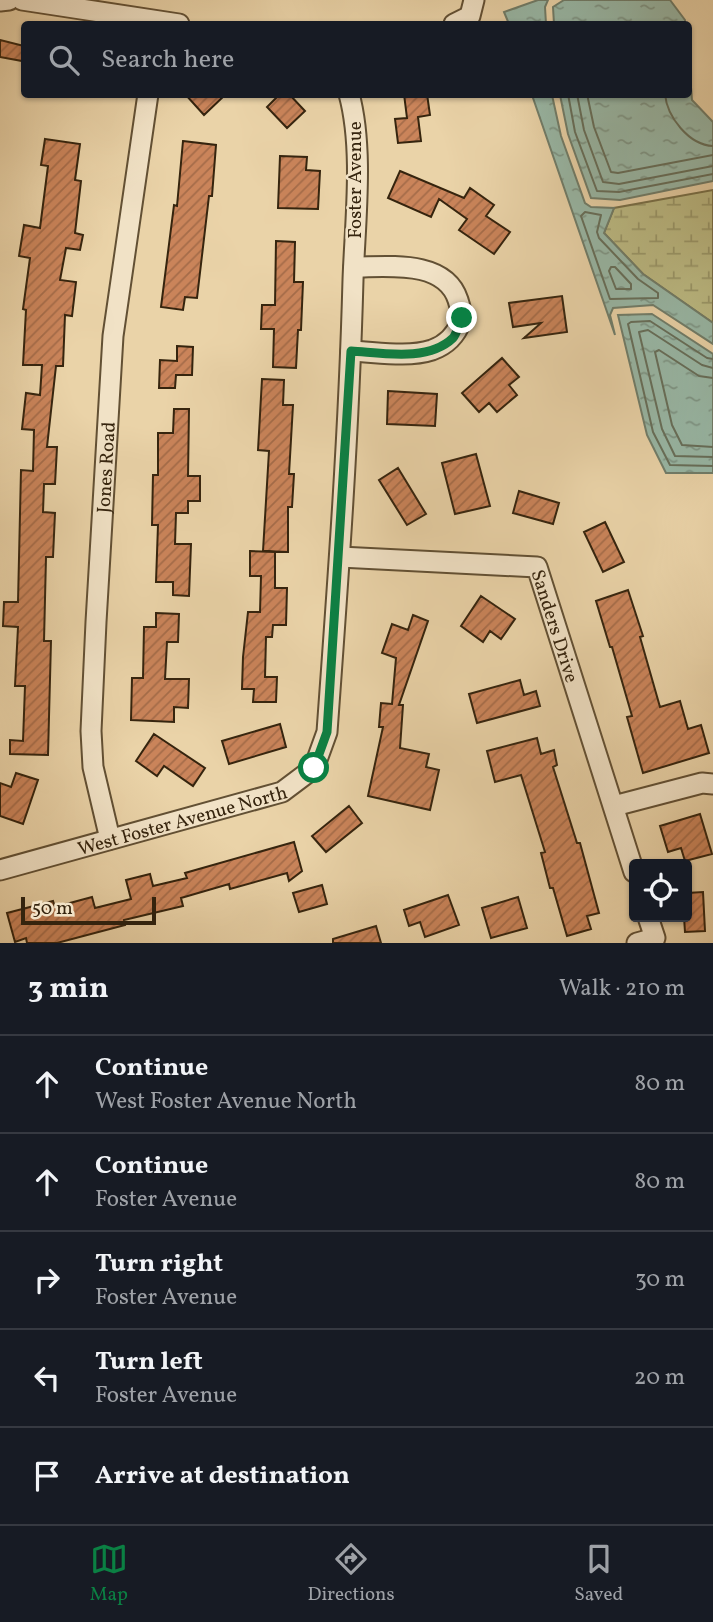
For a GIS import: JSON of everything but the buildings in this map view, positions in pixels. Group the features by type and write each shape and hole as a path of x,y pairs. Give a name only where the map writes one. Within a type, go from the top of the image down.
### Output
{"street":[{"path":"0,1 9,0"},
{"path":"22,0 147,21"},
{"path":"460,21 470,16 474,0"},
{"name":"Jones Road","path":"110,838 93,767 91,731 96,622 113,336 147,98"},
{"name":"Foster Avenue","path":"340,557 351,351 357,153 355,118 350,98"},
{"name":"Foster Avenue","path":"351,351 413,354 433,350 454,337 462,318 458,298 450,283 430,273 415,268 354,267"},
{"name":"West Foster Avenue North","path":"0,870 282,792 314,768 327,732 340,557"},
{"name":"Sanders Drive","path":"340,557 537,567 630,859"},
{"path":"614,806 702,783 713,784"},
{"path":"637,943 655,938 650,922"}],"green space":[{"path":"713,190 713,323 643,274 604,233 614,208"}],"water":[{"path":"538,0 548,0 545,7 546,21 508,21 504,12"},
{"path":"564,0 670,0 685,21 554,21 553,7"},
{"path":"533,98 553,98 561,136 585,203 591,207 614,208 604,233 643,274 713,323 713,344 653,305 613,308 610,315 615,335"},
{"path":"561,98 692,98 713,122 713,181 620,200 591,198 568,134"},
{"path":"652,314 713,354 713,473 666,473 647,435 618,315"}],"route":[{"path":"314,768 327,732 351,351 413,354 433,350 454,337 462,318"}]}
